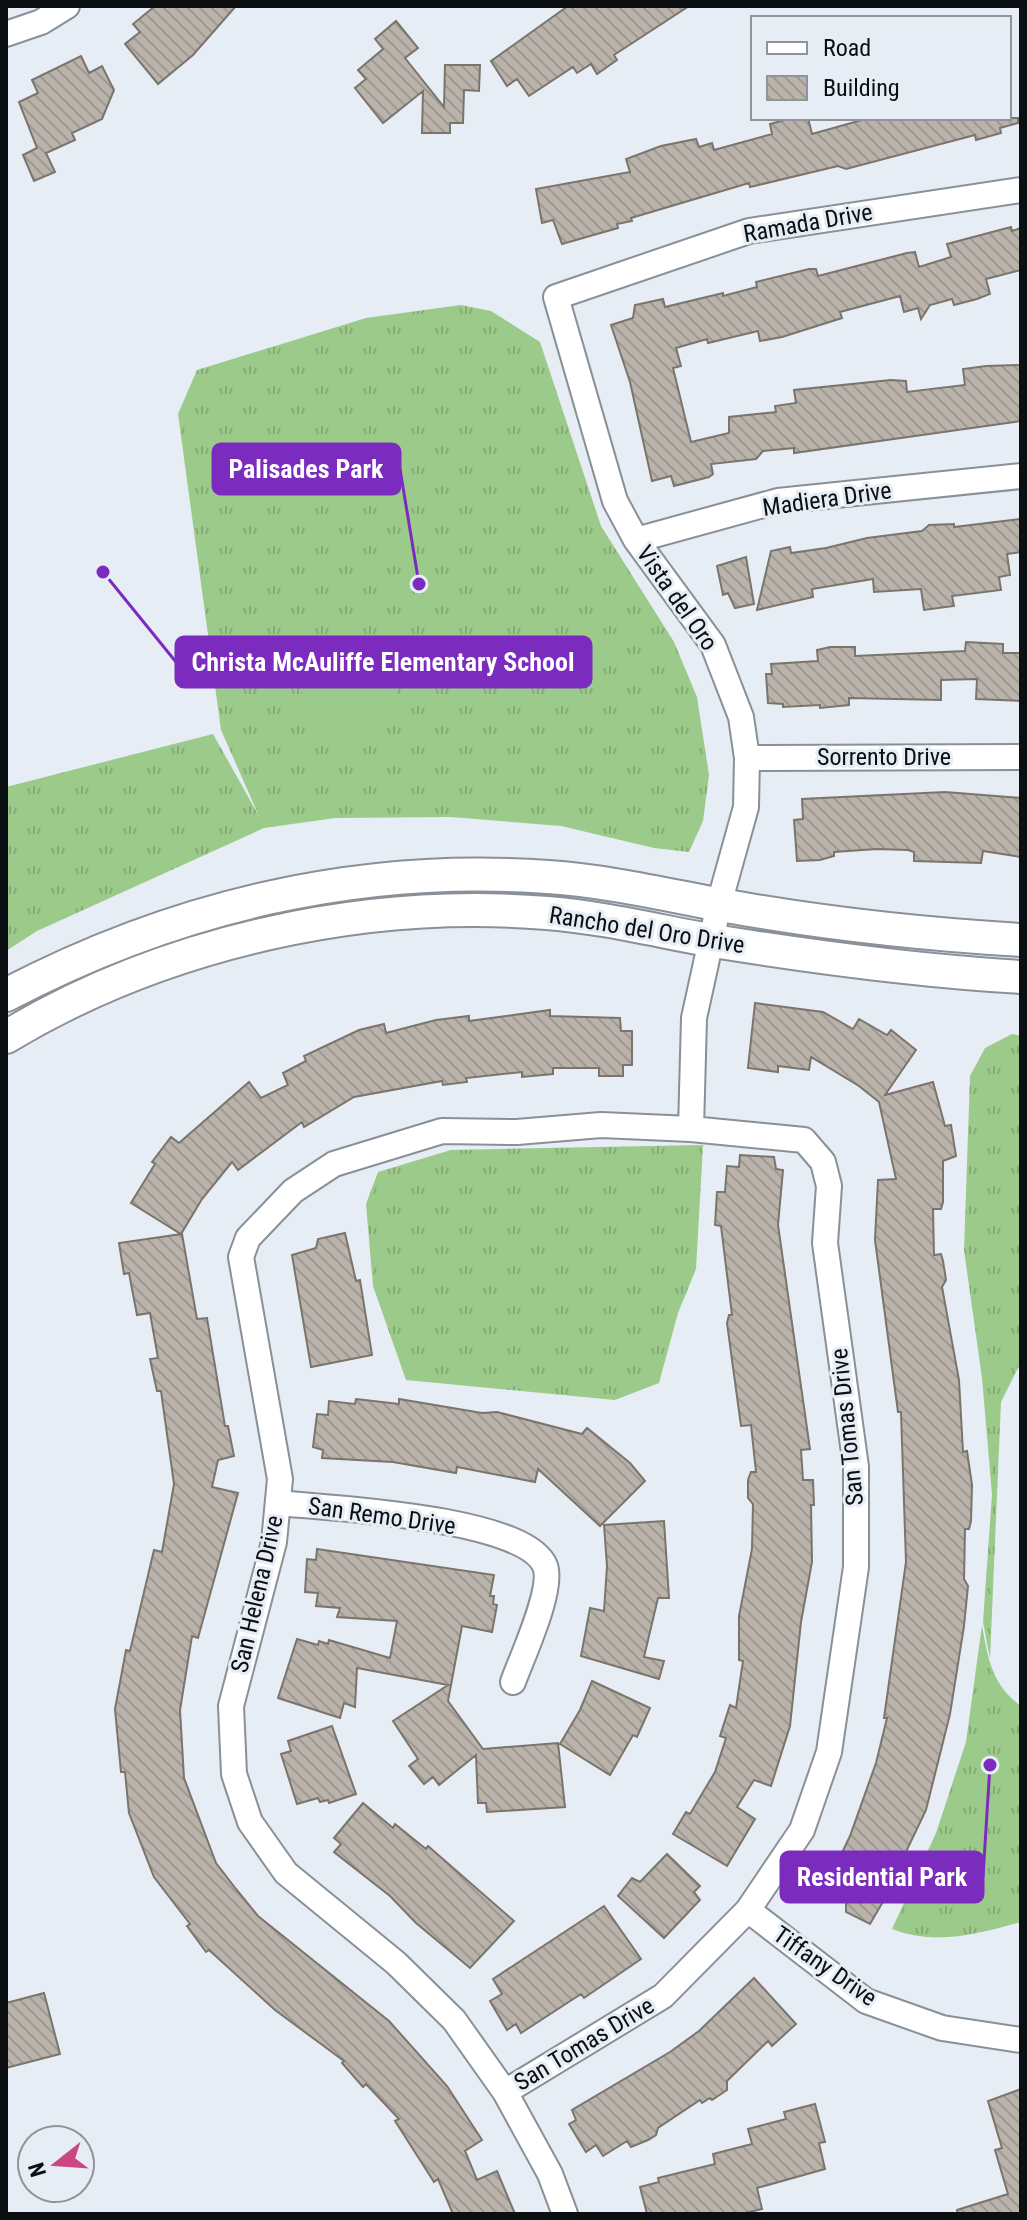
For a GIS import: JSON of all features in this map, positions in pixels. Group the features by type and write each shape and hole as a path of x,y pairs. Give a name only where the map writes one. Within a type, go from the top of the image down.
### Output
{"main road":[{"name":"Rancho del Oro Drive","path":"6,995 73,962 190,917 274,894 354,880 483,873 649,888 719,904 902,931 1021,940"},
{"name":"Rancho del Oro Drive","path":"6,1037 75,1000 138,974 283,930 359,917 483,910 547,913 643,925 712,941 899,968 1021,977"}],"street":[{"path":"6,34 41,22 67,6"},
{"name":"Ramada Drive","path":"556,297 749,231 1021,190"},
{"name":"Vista del Oro","path":"556,297 615,501 636,540 713,645 741,717 747,758 746,807 719,904 694,1018 691,1129"},
{"name":"Madiera Drive","path":"636,540 778,501 1021,476"},
{"name":"Sorrento Drive","path":"747,758 1021,757"},
{"name":"San Helena Drive","path":"565,2214 550,2174 505,2092 454,2020 396,1963 286,1873 250,1822 234,1774 231,1706 274,1542 280,1479 241,1257 248,1238 293,1191 334,1164 442,1131 517,1132 601,1125 691,1129"},
{"name":"San Tomas Drive","path":"691,1129 804,1140 823,1162 829,1186 825,1243 856,1467 856,1567 829,1752 802,1830 748,1910"},
{"name":"San Remo Drive","path":"278,1503 426,1518 516,1540 535,1551 546,1567 547,1585 513,1682"},
{"name":"Tiffany Drive","path":"663,1995 748,1910 866,2001 942,2028 1021,2040"},
{"name":"San Tomas Drive","path":"505,2092 663,1995"}],"green space":[{"path":"461,305 491,311 540,342 601,526 674,642 697,697 709,775 703,821 689,852 654,848 561,826 451,817 335,818 264,828 37,931 6,951 6,787 213,734 259,816 221,730 178,414 197,370 366,318"},
{"path":"346,635 388,658 401,719 338,738 318,736 309,726 292,648"},
{"path":"1012,1034 1021,1036 1021,1362 1001,1402 990,1659 983,1622 992,1494 982,1378 964,1250 970,1076 985,1048"},
{"path":"703,1145 696,1269 678,1313 659,1383 615,1400 406,1380 373,1286 366,1204 378,1172 451,1150"},
{"path":"982,1625 989,1660 997,1680 1021,1706 1021,1922 956,1936 908,1934 892,1929 936,1833 966,1742"}],"building":[{"path":"155,6 236,6 193,55 158,84 125,44 140,32 133,24"},
{"path":"568,6 689,6 614,55 617,60 597,74 591,64 577,73 573,67 529,96 517,79 507,86 491,61"},
{"path":"396,21 418,48 405,58 444,107 445,65 480,65 479,91 464,90 463,123 450,123 450,133 422,133 423,91 383,123 355,88 366,79 358,70 383,49 375,39"},
{"path":"81,56 89,73 102,66 114,90 102,119 72,133 75,140 46,153 55,172 34,181 23,155 37,148 19,102 38,93 32,80"},
{"path":"1018,118 1018,123 1000,128 1001,133 976,140 975,135 846,169 838,166 750,187 749,183 631,218 632,221 617,224 618,228 562,244 553,220 542,223 536,189 630,172 626,159 661,146 696,139 699,147 712,143 714,150 772,134 770,124 785,120 808,120 812,134 862,120"},
{"path":"1011,227 1012,231 1021,228 1021,270 986,279 990,294 954,305 952,299 930,305 921,319 918,308 904,312 900,296 840,312 842,318 782,337 760,341 758,331 708,343 707,339 676,348 681,366 673,368 691,442 729,433 729,417 776,412 775,406 796,403 794,390 891,380 906,381 907,392 965,385 963,369 986,366 1021,365 1021,421 794,453 794,448 763,451 756,459 711,464 713,474 709,477 674,486 671,476 652,481 630,382 611,325 633,318 635,305 663,299 665,307 723,293 723,296 757,287 756,282 809,269 816,269 818,276 907,253 915,252 919,267 951,257 947,244"},
{"path":"1021,519 1021,552 1007,554 1010,575 999,577 1001,590 952,596 954,606 924,610 921,589 874,592 873,579 812,589 813,597 757,610 771,551 790,547 791,553 826,548 867,538 922,531 929,525 954,524 954,527"},
{"path":"746,557 754,604 735,608 728,593 723,595 717,566"},
{"path":"966,642 1003,644 1003,653 1021,653 1021,701 976,699 977,679 941,680 941,700 849,698 849,705 820,708 820,705 783,707 783,704 768,703 766,674 772,674 771,664 818,661 817,650 830,647 855,647 855,656 965,651"},
{"path":"945,792 1021,798 1021,857 983,851 981,863 914,861 914,852 908,850 877,849 834,852 834,856 820,860 797,861 794,820 803,819 802,799"},
{"path":"755,1003 823,1012 853,1029 859,1019 887,1035 891,1030 916,1050 885,1095 933,1082 945,1126 951,1125 956,1156 943,1161 943,1202 941,1209 933,1209 934,1255 941,1254 943,1261 946,1280 942,1287 959,1380 963,1452 967,1451 972,1485 971,1521 969,1529 965,1529 964,1579 968,1586 964,1626 950,1714 926,1810 903,1858 915,1863 905,1888 896,1884 891,1888 870,1924 846,1912 846,1902 824,1890 850,1836 876,1763 887,1718 884,1718 906,1562 901,1412 898,1412 875,1240 878,1180 896,1179 879,1102 859,1086 811,1057 809,1070 778,1066 778,1072 748,1068"},
{"path":"550,1010 550,1016 620,1018 621,1031 632,1031 632,1065 623,1065 623,1076 599,1076 599,1068 553,1068 553,1074 522,1077 522,1072 466,1078 467,1082 443,1085 442,1081 354,1097 304,1127 302,1122 238,1170 232,1162 202,1199 181,1234 131,1203 155,1164 152,1162 171,1137 179,1143 249,1082 261,1098 288,1085 283,1073 306,1061 304,1056 359,1030 384,1024 386,1033 436,1020 469,1016 469,1021"},
{"path":"740,1155 774,1157 776,1169 783,1170 778,1225 810,1449 801,1450 803,1480 813,1480 814,1505 811,1505 812,1562 801,1622 790,1726 771,1786 754,1780 737,1807 755,1819 727,1866 673,1834 686,1812 690,1814 715,1772 726,1738 720,1736 730,1705 736,1708 743,1661 739,1660 739,1616 752,1549 753,1504 748,1498 748,1480 751,1472 756,1472 751,1425 741,1426 727,1323 729,1315 732,1315 721,1226 715,1225 717,1192 725,1192 727,1166 739,1167"},
{"path":"345,1233 356,1281 360,1280 372,1355 311,1367 292,1255 316,1248 318,1239"},
{"path":"182,1234 197,1319 207,1318 225,1426 228,1426 234,1456 218,1460 212,1487 238,1493 198,1638 192,1636 180,1710 184,1778 216,1863 258,1916 389,2021 447,2086 482,2140 465,2151 477,2180 497,2171 515,2214 453,2214 438,2179 434,2182 395,2121 399,2119 366,2084 363,2087 342,2063 344,2061 275,2010 209,1950 206,1952 187,1926 190,1924 154,1877 129,1813 125,1772 121,1772 115,1709 126,1650 130,1651 154,1550 162,1552 174,1484 161,1391 157,1391 150,1359 158,1358 150,1313 137,1315 129,1273 124,1274 119,1243"},
{"path":"356,1399 399,1404 399,1399 482,1413 497,1412 582,1434 587,1428 630,1463 645,1481 600,1526 538,1469 535,1482 457,1467 456,1473 393,1462 322,1458 323,1450 313,1447 317,1414 328,1415 329,1401 355,1404"},
{"path":"664,1521 669,1598 658,1598 644,1657 664,1661 659,1679 581,1656 590,1608 604,1611 607,1566 604,1525"},
{"path":"317,1549 494,1575 490,1596 494,1596 493,1604 497,1605 492,1632 462,1626 448,1701 483,1749 558,1743 565,1807 487,1812 486,1803 478,1803 476,1755 439,1785 433,1777 424,1784 409,1766 418,1759 393,1721 448,1685 357,1668 355,1707 344,1703 340,1718 278,1698 297,1639 318,1645 319,1641 328,1644 329,1640 390,1658 397,1621 337,1617 340,1608 316,1606 318,1593 305,1592 307,1559 316,1560"},
{"path":"592,1681 650,1708 637,1737 633,1735 610,1775 560,1744 580,1710"},
{"path":"332,1726 356,1794 329,1803 328,1800 320,1802 318,1798 297,1804 281,1754 291,1751 288,1741"},
{"path":"363,1803 393,1828 395,1824 426,1849 428,1846 514,1921 470,1968 416,1923 390,1896 334,1852 341,1844 334,1838"},
{"path":"667,1854 700,1886 694,1892 700,1900 664,1938 618,1896 632,1878 640,1882"},
{"path":"604,1906 641,1959 584,1998 581,1994 521,2033 516,2024 507,2030 490,2001 502,1994 493,1979"},
{"path":"754,1978 796,2024 772,2046 768,2041 727,2081 727,2090 712,2100 710,2098 702,2103 700,2100 658,2128 656,2135 648,2140 631,2147 627,2141 603,2156 596,2145 586,2152 569,2124 576,2120 572,2110 670,2052 699,2031"},
{"path":"44,1993 60,2054 6,2068 6,2003"},
{"path":"1021,2089 1021,2214 958,2214 957,2210 1008,2194 995,2150 1002,2148 988,2101"},
{"path":"815,2104 825,2142 819,2143 825,2169 757,2188 762,2209 741,2214 647,2214 640,2187 659,2182 658,2178 715,2164 713,2154 752,2144 748,2129 786,2119 784,2112"}],"place":[{"name":"Christa McAuliffe Elementary School","path":"103,572"},
{"name":"Palisades Park","path":"419,584"},
{"name":"Residential Park","path":"990,1765"}]}
